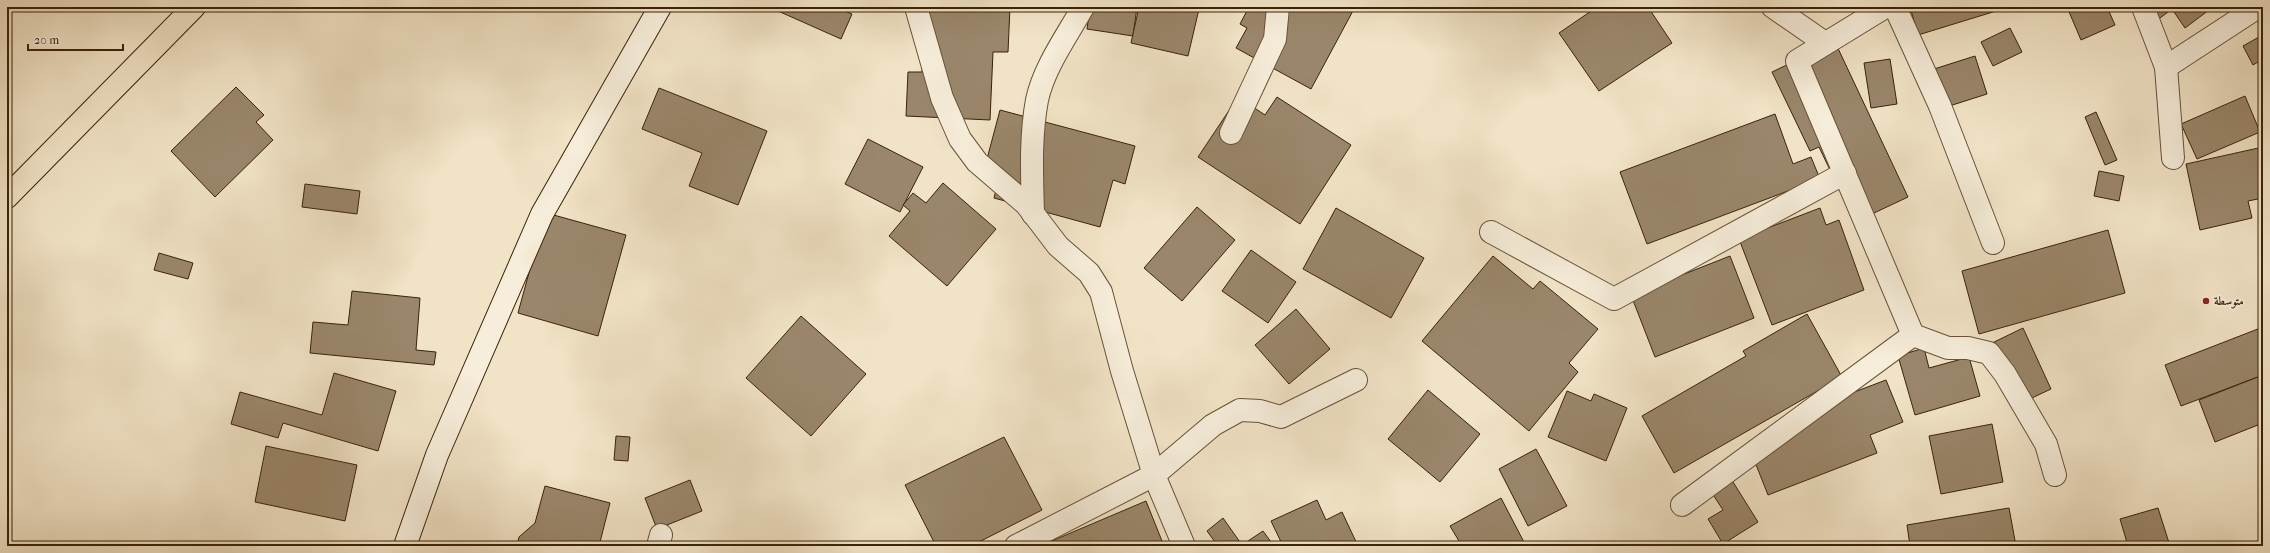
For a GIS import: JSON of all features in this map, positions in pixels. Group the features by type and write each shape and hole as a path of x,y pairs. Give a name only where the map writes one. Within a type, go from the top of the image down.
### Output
{"main road":[{"path":"7,197 194,7"}],"street":[{"path":"405,546 438,455 542,214 660,7"},
{"path":"916,7 942,98 960,139 977,162 1026,204 1058,246 1089,273 1101,292 1122,371 1154,475 1184,546"},
{"path":"1033,214 1031,148 1038,99 1053,59 1083,7"},
{"path":"1231,133 1275,39 1278,7"},
{"path":"1773,7 1825,43"},
{"path":"1885,7 1797,60 1913,335 1948,348 1968,348 1989,353 2005,374 2046,444 2055,475"},
{"path":"1895,7 1940,106 1993,243"},
{"path":"2143,7 2166,67 2173,158"},
{"path":"2166,67 2258,7"},
{"path":"1491,232 1614,299 1845,173"},
{"path":"1682,505 1913,335"},
{"path":"1016,546 1154,475 1213,425 1240,410 1260,411 1281,417 1356,380"}],"building":[{"path":"769,7 835,7 852,14 841,39"},
{"path":"925,7 1010,7 1008,52 993,52 990,120 906,116 908,72 922,72"},
{"path":"1090,7 1137,7 1133,36 1087,29"},
{"path":"1139,7 1188,7 1199,9 1188,56 1131,43"},
{"path":"1249,7 1355,7 1311,89 1236,48 1247,28 1240,24"},
{"path":"1597,7 1648,7 1672,43 1599,91 1559,33"},
{"path":"1910,7 2009,7 1918,35"},
{"path":"2067,7 2107,7 2115,25 2081,40"},
{"path":"2146,7 2213,7 2185,28 2172,9 2156,21"},
{"path":"2010,28 2022,52 1993,66 1981,42"},
{"path":"2259,37 2263,44 2263,59 2253,65 2243,46"},
{"path":"1835,42 1908,197 1855,222 1819,147 1810,151 1772,72"},
{"path":"1975,56 1987,94 1943,108 1931,70"},
{"path":"1890,59 1897,104 1871,108 1864,63"},
{"path":"236,87 264,115 256,122 273,140 215,197 171,151"},
{"path":"659,88 767,131 738,205 689,186 702,153 642,129"},
{"path":"2245,96 2260,132 2197,159 2181,124"},
{"path":"1238,97 1265,115 1277,97 1351,145 1300,224 1198,157"},
{"path":"1000,110 1135,146 1125,184 1113,180 1100,227 994,198 999,178 983,174"},
{"path":"2096,112 2117,160 2105,165 2085,117"},
{"path":"1775,114 1793,164 1811,157 1820,179 1647,244 1620,172"},
{"path":"868,139 923,167 900,212 845,184"},
{"path":"2263,147 2263,198 2248,201 2252,218 2200,230 2186,164"},
{"path":"2099,171 2124,176 2119,201 2094,196"},
{"path":"943,183 996,229 947,286 889,236 910,211 903,205 913,193 926,203"},
{"path":"305,184 360,191 357,214 302,207"},
{"path":"1197,207 1235,240 1182,301 1144,268"},
{"path":"1336,208 1424,258 1391,318 1303,269"},
{"path":"1820,208 1826,225 1839,220 1864,290 1772,325 1739,239"},
{"path":"550,214 626,235 598,336 518,313 539,236"},
{"path":"2108,230 2125,293 1979,334 1962,271"},
{"path":"1251,250 1296,282 1268,323 1222,291"},
{"path":"159,253 193,263 188,279 154,270"},
{"path":"1493,256 1533,289 1540,281 1598,329 1569,363 1578,372 1529,431 1422,341"},
{"path":"1730,256 1754,318 1655,357 1631,295"},
{"path":"352,291 420,298 416,350 436,352 434,365 310,353 313,322 348,325"},
{"path":"1296,309 1330,349 1289,384 1255,345"},
{"path":"1807,314 1842,377 1674,473 1642,416 1746,356 1743,351"},
{"path":"801,316 866,374 811,436 746,378"},
{"path":"2263,327 2263,375 2181,406 2165,365"},
{"path":"2023,328 2051,389 2019,404 1990,344"},
{"path":"1924,348 1929,368 1969,357 1980,396 1915,415 1898,356"},
{"path":"334,373 396,391 378,451 283,423 278,438 231,424 240,392 322,415"},
{"path":"2263,375 2263,423 2215,442 2199,400"},
{"path":"1886,380 1903,422 1870,435 1877,453 1768,495 1749,447 1807,410"},
{"path":"1428,390 1480,434 1440,482 1388,439"},
{"path":"1567,391 1591,401 1594,394 1627,408 1606,461 1548,437"},
{"path":"1992,424 2003,482 1941,494 1929,436"},
{"path":"616,436 630,437 628,461 614,460"},
{"path":"1004,437 1042,510 971,546 936,546 905,485"},
{"path":"266,446 357,465 345,521 255,502"},
{"path":"1536,449 1567,506 1528,526 1499,469"},
{"path":"1728,474 1758,522 1723,544 1708,519 1723,510 1708,487"},
{"path":"690,480 702,511 657,529 645,498"},
{"path":"545,486 610,503 599,546 517,546 519,537 535,523"},
{"path":"1501,498 1526,546 1462,546 1450,526"},
{"path":"1317,500 1326,520 1342,512 1358,546 1283,546 1271,521"},
{"path":"1146,501 1164,546 1040,546"},
{"path":"2009,508 2016,546 1910,546 1907,525"},
{"path":"2158,508 2170,546 2128,546 2120,519"},
{"path":"1223,518 1242,545 1263,531 1274,546 1218,546 1207,531"}],"place":[{"name":"متوسطة","path":"2206,301"}]}
